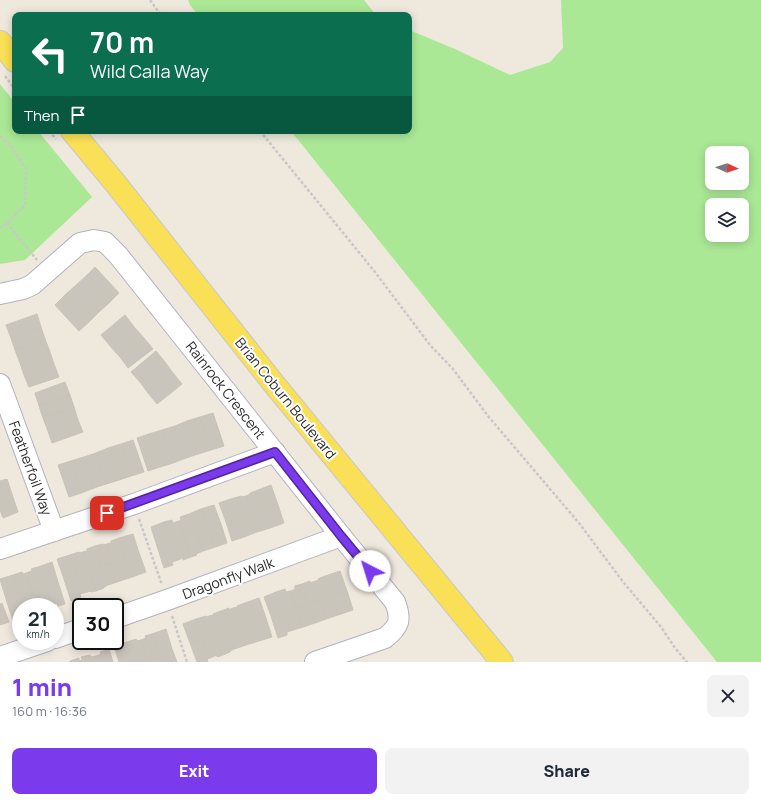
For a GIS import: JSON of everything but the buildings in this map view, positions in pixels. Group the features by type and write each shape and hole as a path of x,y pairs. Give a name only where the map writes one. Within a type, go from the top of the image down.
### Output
{"main road":[{"path":"0,42 9,68"},
{"name":"Brian Coburn Boulevard","path":"74,134 116,184 279,390 502,662"}],"street":[{"name":"Rainrock Crescent","path":"0,294 23,289 32,285 80,243 94,240 105,242 118,255 395,602 399,611 399,620 394,631 384,638 315,662"},
{"name":"Featherfoil Way","path":"0,384 54,531"},
{"path":"0,549 134,504 275,452"},
{"name":"Dragonfly Walk","path":"124,615 341,536"},
{"path":"0,657 21,650"}],"path":[{"path":"150,0 159,12"},
{"path":"9,68 12,78"},
{"path":"262,134 375,272 430,345 453,369 488,416 579,523 624,583 661,627 675,648 687,662"},
{"path":"0,136 11,146 26,169 25,205 0,228"},
{"path":"7,223 39,263"},
{"path":"134,504 187,662"}],"green space":[{"path":"188,0 364,0 374,12 196,12"},
{"path":"561,0 761,0 761,662 717,662 293,134 412,134 412,31 455,49 510,75 550,62 563,48"},
{"path":"0,84 12,99 12,134 40,134 92,197 25,260 0,264"}],"route":[{"path":"107,513 275,452 370,571"}]}
